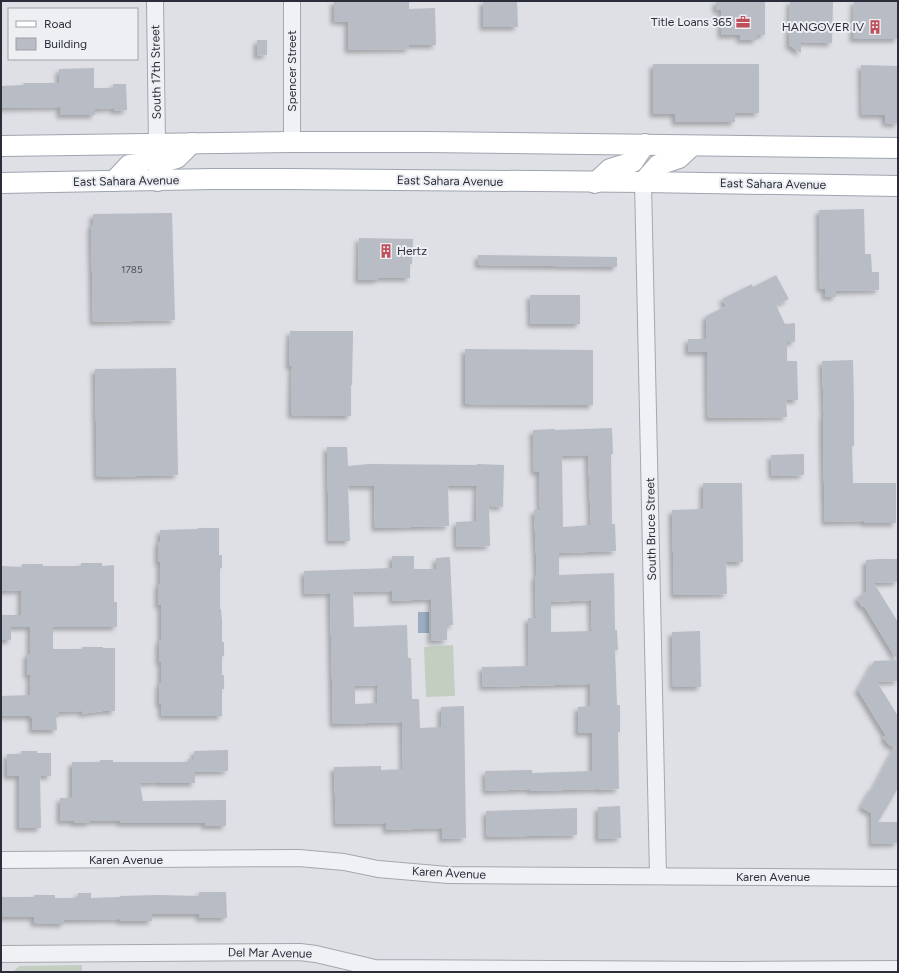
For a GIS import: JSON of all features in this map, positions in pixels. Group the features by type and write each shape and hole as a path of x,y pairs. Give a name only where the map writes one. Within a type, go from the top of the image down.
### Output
{"main road":[{"path":"1,146 292,142 427,142 898,148"},
{"path":"158,181 159,168 162,164 177,158 192,143"},
{"path":"114,181 129,165 138,164 145,160 157,144"},
{"path":"594,182 610,169 633,162 645,144"},
{"path":"643,182 658,165 679,158 692,146"},
{"name":"East Sahara Avenue","path":"1,183 294,179 898,186"}],"street":[{"name":"South 17th Street","path":"155,1 157,144"},
{"name":"Spencer Street","path":"292,1 292,142"},
{"name":"South Bruce Street","path":"643,182 658,876"},
{"name":"Karen Avenue","path":"1,860 299,858 344,862 378,869 448,875 898,878"},
{"name":"Del Mar Avenue","path":"1,954 300,952 316,954 375,970 874,971 898,969"}],"green space":[{"path":"453,645 455,696 426,697 424,647"},
{"path":"82,965 82,972 13,972 19,966"}],"water":[{"path":"418,612 429,612 429,633 418,633"}],"building":[{"path":"334,1 409,1 409,9 435,8 436,45 409,45 409,49 348,50 348,22 334,21"},
{"path":"483,1 517,1 518,27 483,27"},
{"name":"Title Loans 365","path":"716,1 765,1 765,35 757,35 757,40 740,40 740,35 721,35 721,10 716,10"},
{"path":"790,1 833,1 832,43 801,42 801,53 789,45"},
{"name":"HANGOVER IV","path":"854,1 898,1 898,39 853,39"},
{"path":"257,40 267,40 267,55 257,56"},
{"path":"653,64 759,64 759,113 735,113 735,122 675,122 675,114 653,114"},
{"path":"861,65 898,66 898,124 885,123 885,115 862,115"},
{"path":"94,68 94,88 113,88 113,84 126,84 127,110 114,111 114,108 95,109 95,115 60,115 60,107 1,108 1,86 24,85 23,83 59,83 59,69"},
{"path":"864,209 865,254 871,254 872,272 879,272 879,290 836,291 836,297 825,297 825,289 820,289 819,210"},
{"path":"172,213 175,320 93,322 91,225 93,225 93,214"},
{"name":"Hertz","path":"359,238 413,239 410,278 378,278 378,280 358,280"},
{"path":"478,255 617,257 617,267 478,265"},
{"path":"776,275 789,299 776,305 785,324 795,323 795,342 787,342 787,361 797,361 798,400 786,400 787,417 708,418 707,352 688,352 688,339 706,339 706,316 726,306 722,299 752,284 753,287"},
{"path":"530,295 580,295 580,324 531,324"},
{"path":"290,331 353,331 351,416 291,415 292,366 289,366"},
{"path":"465,349 593,350 593,405 465,404"},
{"path":"853,360 853,483 896,483 896,523 864,523 864,521 825,522 822,361"},
{"path":"176,368 178,475 97,477 95,369"},
{"path":"612,428 612,524 615,524 616,551 559,553 559,575 614,573 615,630 617,630 618,650 615,650 617,705 620,705 620,732 618,732 619,789 530,791 530,789 486,791 485,771 532,770 532,773 592,771 592,733 578,733 578,707 590,706 590,684 483,687 482,667 529,666 528,618 536,618 535,576 537,576 534,510 540,510 539,472 534,472 533,430","holes":["588,455 591,525 563,527 562,456","591,600 592,631 551,632 551,602"]},
{"path":"327,447 347,447 348,466 369,464 504,465 503,507 489,506 490,546 457,547 456,522 476,521 477,486 448,486 449,526 375,528 374,486 348,486 350,541 329,541"},
{"path":"804,454 804,475 772,476 771,455"},
{"path":"703,483 742,483 743,562 726,562 727,594 674,595 672,510 702,509"},
{"path":"219,528 219,555 222,555 222,568 220,568 220,609 222,621 222,642 224,642 224,656 222,656 224,689 222,689 222,716 162,716 161,704 159,704 159,683 161,683 159,640 161,640 161,605 158,605 160,562 158,562 158,542 160,542 160,530"},
{"path":"392,556 414,556 414,569 436,569 436,558 450,557 453,625 447,625 447,640 431,641 431,599 392,601 392,591 353,592 354,627 407,625 408,658 411,658 412,699 419,699 420,728 441,727 441,707 464,706 466,838 442,839 442,828 386,830 386,823 336,824 334,767 381,766 381,770 403,769 402,722 333,724 330,593 305,594 304,571 392,568","holes":["378,685 377,703 355,704 355,686"]},
{"path":"898,559 898,582 874,583 898,622 898,681 877,682 898,716 898,788 878,822 898,822 898,843 872,844 871,813 861,807 871,789 874,787 895,747 889,745 883,737 886,736 858,690 874,661 897,660 864,606 862,607 857,598 866,592 866,560"},
{"path":"81,563 102,563 102,566 114,565 114,602 117,602 117,627 53,627 53,649 82,649 82,647 115,648 115,711 82,714 82,711 59,712 59,717 56,717 57,730 32,730 32,718 30,718 30,716 1,716 1,696 30,695 30,675 27,675 27,654 30,654 30,627 11,627 11,640 1,640 1,615 21,615 21,590 1,591 1,566 22,567 22,564 43,564 43,566 81,566"},
{"path":"700,631 701,687 673,687 672,632"},
{"path":"228,750 228,771 195,772 195,783 140,783 143,801 226,800 226,826 205,826 205,823 120,823 120,821 90,821 90,823 74,823 74,821 60,821 60,798 72,797 72,762 100,762 100,760 113,760 113,762 188,762 188,759 194,759 194,751"},
{"path":"21,751 51,753 51,776 41,776 40,778 41,828 19,828 19,776 7,776 7,754 21,754"},
{"path":"620,806 621,838 598,839 598,807"},
{"path":"577,808 577,835 487,837 486,811"},
{"path":"199,892 226,892 227,918 199,918 199,914 152,914 152,921 120,921 120,919 64,920 64,924 34,923 34,917 1,917 1,897 34,897 34,895 55,895 55,898 78,898 78,893 91,893 91,898 159,895 199,896"}],"place":[{"name":"Title Loans 365","path":"743,22"},
{"name":"HANGOVER IV","path":"875,27"},
{"name":"Hertz","path":"386,251"}]}
